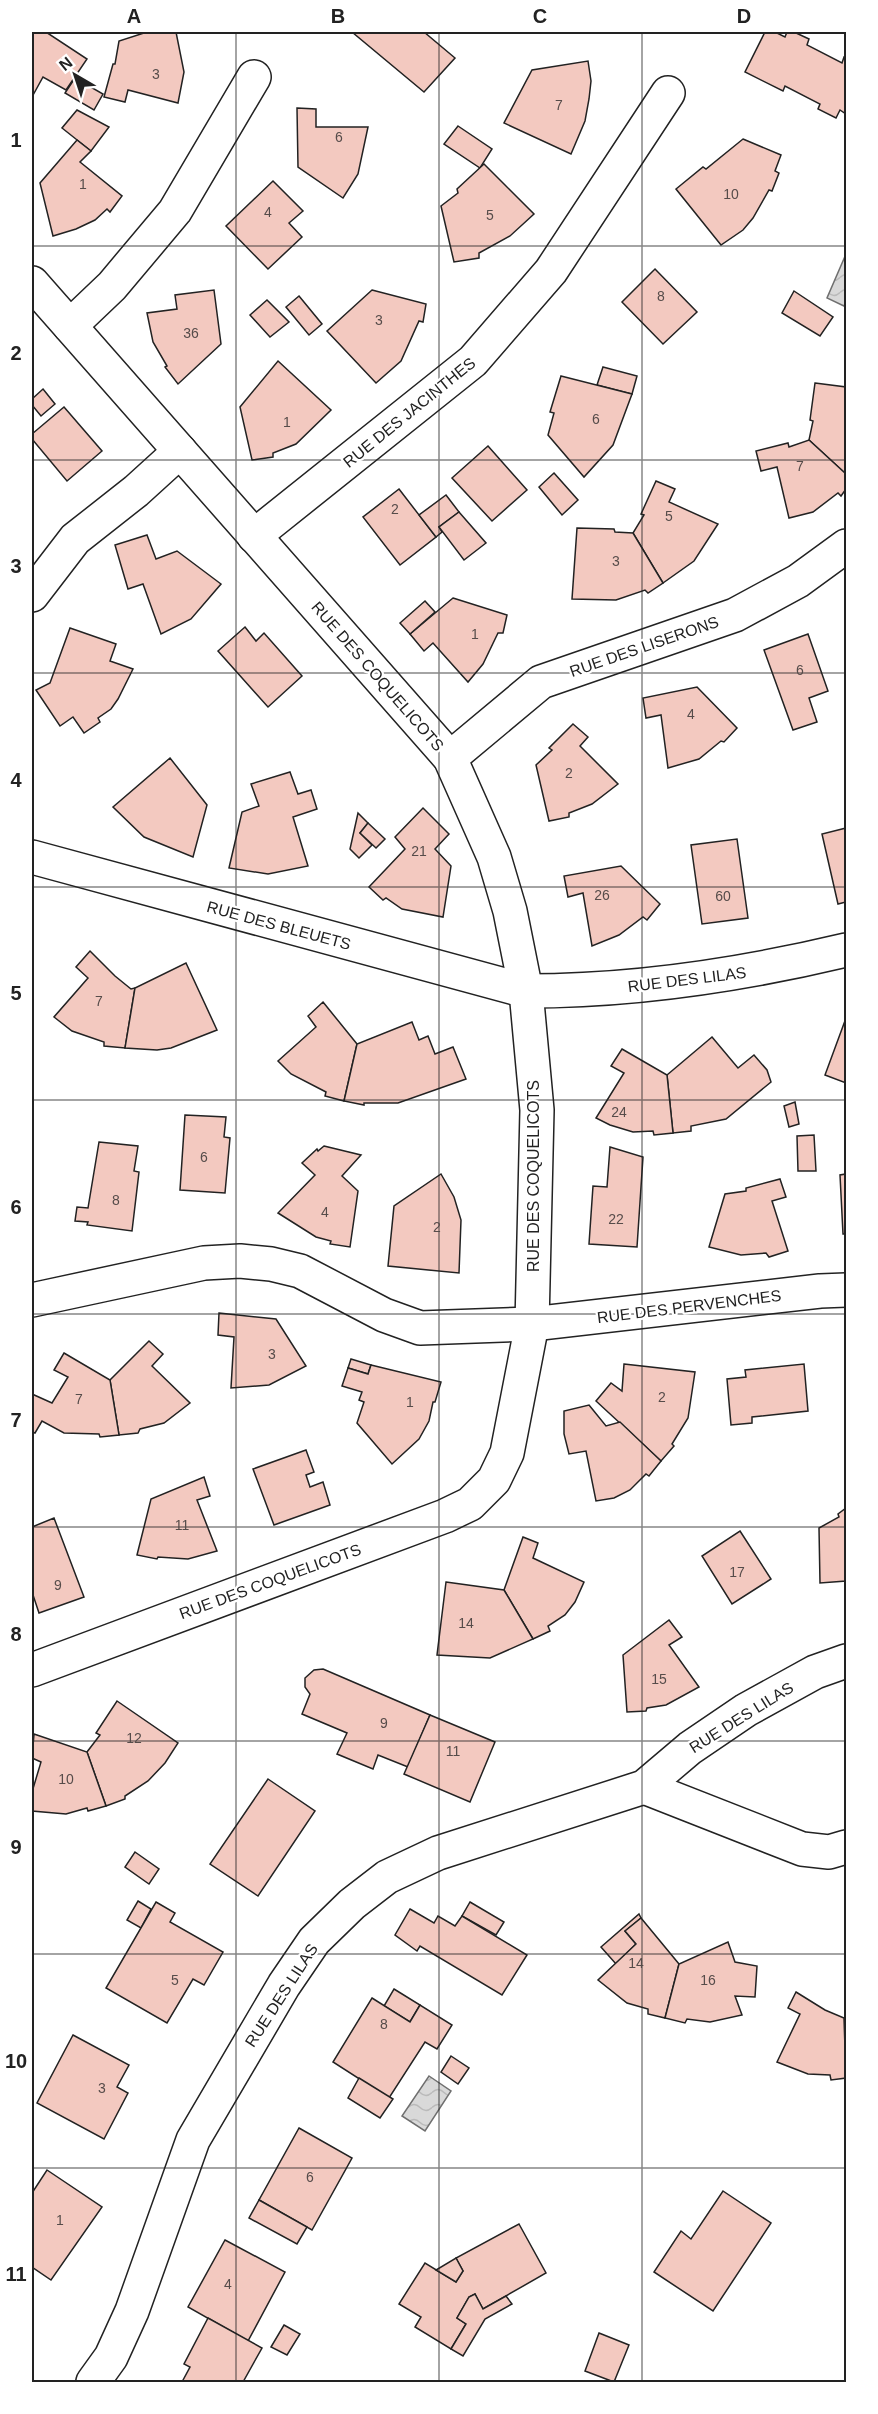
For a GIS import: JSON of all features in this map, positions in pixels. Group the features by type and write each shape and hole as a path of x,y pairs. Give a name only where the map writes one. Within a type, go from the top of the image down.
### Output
{"street":[{"path":"70,326 112,286 175,211 254,77"},
{"name":"RUE DES JACINTHES","path":"254,536 473,361 551,271 668,93"},
{"name":"RUE DES COQUELICOTS","path":"32,283 450,758 494,857 510,911 526,991 537,1110 532,1324 507,1453 494,1480 470,1504 32,1670"},
{"path":"32,595 75,539 136,491 180,452"},
{"name":"RUE DES LISERONS","path":"450,758 541,682 735,615 798,581 846,546"},
{"name":"RUE DES BLEUETS","path":"32,857 526,991"},
{"name":"RUE DES LILAS","path":"526,991 576,992 664,985 776,967 846,950"},
{"name":"RUE DES PERVENCHES","path":"32,1300 204,1263 240,1261 271,1264 300,1271 384,1315 420,1328 532,1324 820,1291 846,1290"},
{"name":"RUE DES LILAS","path":"93,2382 111,2357 132,2311 193,2140 284,1985 314,1941 352,1904 387,1877 438,1853 644,1786 690,1748 746,1710 815,1672 846,1661"},
{"path":"644,1786 802,1849 829,1852 846,1847"}],"water":[{"path":"846,254 846,307 827,298"},
{"path":"429,2076 451,2091 425,2131 402,2116"}],"building":[{"path":"32,32 46,32 87,59 66,90 43,77 32,97"},
{"path":"147,32 176,32 184,72 178,103 128,90 125,102 104,97 113,64 115,64 119,41"},
{"path":"352,32 424,32 455,58 424,92"},
{"path":"765,32 775,32 785,37 787,32 794,32 809,39 807,45 842,63 844,57 846,58 846,114 840,110 836,118 818,109 820,104 785,86 783,91 745,72"},
{"path":"588,61 591,81 585,121 571,154 504,123 532,70"},
{"path":"75,78 103,94 94,110 65,93"},
{"path":"297,108 316,109 316,127 368,127 358,174 343,198 298,167"},
{"path":"77,110 109,127 91,151 62,128"},
{"path":"458,126 492,149 480,168 444,144"},
{"path":"743,139 781,155 775,171 779,173 772,191 769,190 753,218 743,230 721,245 676,189 703,167 706,169"},
{"path":"77,140 91,151 80,162 122,196 110,212 107,209 95,220 53,236 40,183"},
{"path":"484,164 534,214 510,236 479,253 479,258 454,262 441,206 458,193 457,189"},
{"path":"273,181 303,211 289,223 302,237 268,269 226,226"},
{"path":"655,269 697,312 663,344 622,302"},
{"path":"214,290 221,344 178,384 165,367 167,366 153,342 147,313 177,309 175,295"},
{"path":"372,290 426,304 423,322 419,321 401,361 376,383 327,331"},
{"path":"794,291 833,317 820,336 782,313"},
{"path":"299,296 322,324 309,335 286,307"},
{"path":"267,300 289,322 270,337 250,315"},
{"path":"278,361 331,410 296,444 273,453 273,457 252,460 240,407"},
{"path":"603,367 637,376 632,394 597,385"},
{"path":"561,376 632,394 613,445 584,477 548,435 554,413 550,412"},
{"path":"815,383 846,387 846,474 809,440 813,421 810,420"},
{"path":"43,389 55,404 41,416 32,405 32,399"},
{"path":"64,407 102,451 67,481 32,439 32,434"},
{"path":"809,440 846,474 846,489 841,496 838,493 813,512 789,518 777,467 761,471 756,451 788,443 789,447"},
{"path":"488,446 527,490 492,521 452,478"},
{"path":"554,473 578,500 562,515 539,487"},
{"path":"656,481 675,489 669,502 718,524 694,561 663,583 633,533 644,515 641,514"},
{"path":"399,489 436,537 400,565 363,517"},
{"path":"446,495 459,512 439,527 442,532 436,537 419,515"},
{"path":"459,512 486,543 464,560 439,527"},
{"path":"577,528 614,529 615,532 633,533 663,583 648,593 645,590 616,600 572,599"},
{"path":"147,535 156,559 177,551 221,584 191,619 161,634 143,584 128,589 115,545"},
{"path":"453,598 507,615 503,633 498,633 483,664 468,682 433,643 424,651 410,634"},
{"path":"425,601 435,612 410,634 400,623"},
{"path":"245,627 256,641 264,633 302,676 268,707 218,651"},
{"path":"70,628 116,644 110,661 133,669 111,709 98,718 100,722 84,733 73,717 60,726 36,690 50,683"},
{"path":"808,634 828,691 809,698 817,722 793,730 764,650"},
{"path":"697,687 737,728 724,742 721,741 699,759 668,768 661,715 646,718 643,698"},
{"path":"573,724 588,737 580,746 618,784 592,804 569,813 569,817 549,821 536,765 552,750 549,748"},
{"path":"170,758 207,805 193,857 144,837 113,807"},
{"path":"290,772 298,794 311,790 317,809 293,817 308,866 268,874 229,868 242,812 259,806 251,784"},
{"path":"423,808 449,834 435,849 451,866 443,917 402,909 386,898 383,900 369,887 405,849 395,837"},
{"path":"358,813 368,823 360,833 372,845 359,858 350,849"},
{"path":"368,823 385,839 376,848 360,833"},
{"path":"846,828 846,902 838,904 822,834"},
{"path":"737,839 748,918 702,924 691,845"},
{"path":"621,866 660,904 647,920 643,917 619,935 592,946 583,893 568,897 564,876"},
{"path":"90,951 115,976 131,989 135,988 125,1048 104,1046 104,1042 72,1031 54,1017 88,978 76,967"},
{"path":"186,963 217,1030 171,1048 157,1050 125,1048 135,988"},
{"path":"323,1002 357,1044 344,1101 325,1096 326,1092 291,1074 278,1061 316,1027 308,1016"},
{"path":"846,1018 846,1083 825,1075"},
{"path":"412,1022 419,1040 428,1036 435,1054 453,1047 466,1079 398,1103 364,1103 364,1105 344,1101 357,1044"},
{"path":"712,1037 738,1068 754,1055 767,1070 771,1082 726,1119 691,1126 691,1131 673,1133 667,1075"},
{"path":"622,1049 667,1075 673,1133 654,1135 653,1131 633,1132 596,1118 624,1073 611,1066"},
{"path":"795,1102 799,1124 789,1127 784,1106"},
{"path":"185,1115 226,1117 224,1137 230,1138 225,1193 180,1190"},
{"path":"814,1135 816,1171 798,1171 797,1136"},
{"path":"99,1142 138,1146 134,1171 139,1172 132,1231 87,1225 88,1222 75,1221 77,1207 88,1208"},
{"path":"324,1146 361,1155 342,1176 358,1191 350,1247 330,1244 331,1241 316,1237 278,1213 315,1175 302,1163 317,1149 318,1151"},
{"path":"610,1147 643,1157 637,1247 589,1244 593,1186 607,1187"},
{"path":"441,1174 454,1197 461,1220 459,1273 388,1266 394,1206"},
{"path":"846,1174 846,1234 843,1234 840,1175"},
{"path":"780,1179 786,1197 772,1201 788,1251 769,1257 766,1253 741,1255 709,1247 725,1194 746,1191 746,1188"},
{"path":"219,1313 276,1319 306,1366 269,1385 231,1388 234,1337 218,1335"},
{"path":"149,1341 163,1354 152,1366 190,1403 164,1423 140,1429 138,1433 119,1435 110,1380"},
{"path":"64,1353 110,1380 119,1435 100,1437 99,1434 64,1433 42,1421 35,1433 32,1432 32,1394 52,1403 68,1377 54,1370"},
{"path":"351,1359 371,1365 368,1374 348,1368"},
{"path":"624,1364 695,1372 688,1418 672,1444 674,1446 661,1461 596,1401 611,1383 622,1391"},
{"path":"804,1364 808,1411 752,1417 752,1423 731,1425 727,1379 746,1377 745,1370"},
{"path":"371,1365 441,1382 429,1421 419,1439 392,1464 357,1423 364,1402 359,1400 362,1392 342,1386 348,1368 368,1374"},
{"path":"589,1405 606,1426 620,1422 661,1461 649,1476 646,1474 630,1490 614,1498 596,1501 586,1451 569,1454 564,1434 564,1411"},
{"path":"306,1450 314,1472 306,1475 310,1487 323,1482 330,1505 274,1525 253,1469"},
{"path":"204,1477 210,1496 197,1500 217,1551 188,1559 158,1557 157,1559 137,1555 151,1499"},
{"path":"846,1508 846,1581 820,1583 819,1528 839,1517 838,1514"},
{"path":"54,1518 84,1597 39,1613 32,1592 32,1527"},
{"path":"740,1531 771,1579 732,1604 702,1556"},
{"path":"523,1537 538,1543 533,1558 584,1582 575,1602 565,1615 548,1626 550,1631 533,1639 504,1590"},
{"path":"446,1582 504,1590 533,1639 490,1658 437,1655"},
{"path":"669,1620 682,1637 669,1645 699,1687 666,1705 647,1708 646,1711 627,1712 623,1655"},
{"path":"323,1669 430,1715 408,1767 378,1755 373,1769 337,1754 347,1733 302,1714 310,1694 305,1687 305,1678 314,1670"},
{"path":"117,1701 178,1743 165,1763 148,1781 125,1796 125,1799 106,1806 87,1752 100,1735 96,1733"},
{"path":"430,1715 495,1742 470,1802 404,1774"},
{"path":"34,1734 87,1752 106,1806 66,1814 32,1811 32,1792 41,1762 32,1758"},
{"path":"268,1779 315,1811 258,1896 210,1864"},
{"path":"135,1852 159,1869 149,1884 125,1867"},
{"path":"138,1901 151,1909 141,1928 127,1920"},
{"path":"156,1902 175,1913 170,1922 223,1952 204,1985 193,1979 167,2023 106,1988"},
{"path":"470,1902 504,1922 496,1935 462,1916"},
{"path":"410,1909 434,1923 438,1916 455,1926 462,1916 527,1955 502,1995 420,1946 417,1951 395,1935"},
{"path":"639,1914 641,1918 625,1931 636,1944 616,1964 601,1947"},
{"path":"641,1918 679,1964 665,2018 648,2014 648,2009 627,2003 598,1980 636,1944 625,1931"},
{"path":"728,1942 735,1962 757,1966 755,1997 735,1996 742,2015 710,2022 687,2019 685,2023 665,2018 679,1964"},
{"path":"394,1989 420,2005 410,2022 384,2006"},
{"path":"796,1992 825,2010 844,2018 846,2078 831,2080 830,2075 808,2074 777,2062 800,2014 788,2008"},
{"path":"372,1998 410,2022 420,2005 452,2025 437,2049 425,2042 389,2098 333,2062"},
{"path":"73,2035 129,2065 117,2087 128,2093 104,2139 37,2103"},
{"path":"451,2056 469,2068 458,2084 441,2072"},
{"path":"359,2078 393,2099 380,2118 348,2098"},
{"path":"299,2128 352,2158 312,2230 259,2200"},
{"path":"47,2170 102,2207 51,2280 32,2267 32,2193"},
{"path":"723,2191 771,2223 713,2311 654,2272 681,2231 691,2239"},
{"path":"259,2200 307,2227 297,2244 249,2218"},
{"path":"519,2224 546,2273 483,2309 475,2294 469,2297 457,2318 466,2324 451,2349 415,2327 421,2317 399,2304 425,2263 456,2282 463,2271 456,2258"},
{"path":"225,2240 285,2272 248,2341 188,2307"},
{"path":"456,2258 463,2271 456,2282 436,2270"},
{"path":"475,2294 483,2309 506,2296 512,2304 485,2319 463,2356 451,2349 466,2324 457,2318 469,2297"},
{"path":"208,2318 262,2348 243,2382 182,2382 190,2367 184,2364"},
{"path":"284,2325 300,2334 287,2355 271,2347"},
{"path":"599,2333 629,2345 614,2382 585,2371"}]}
